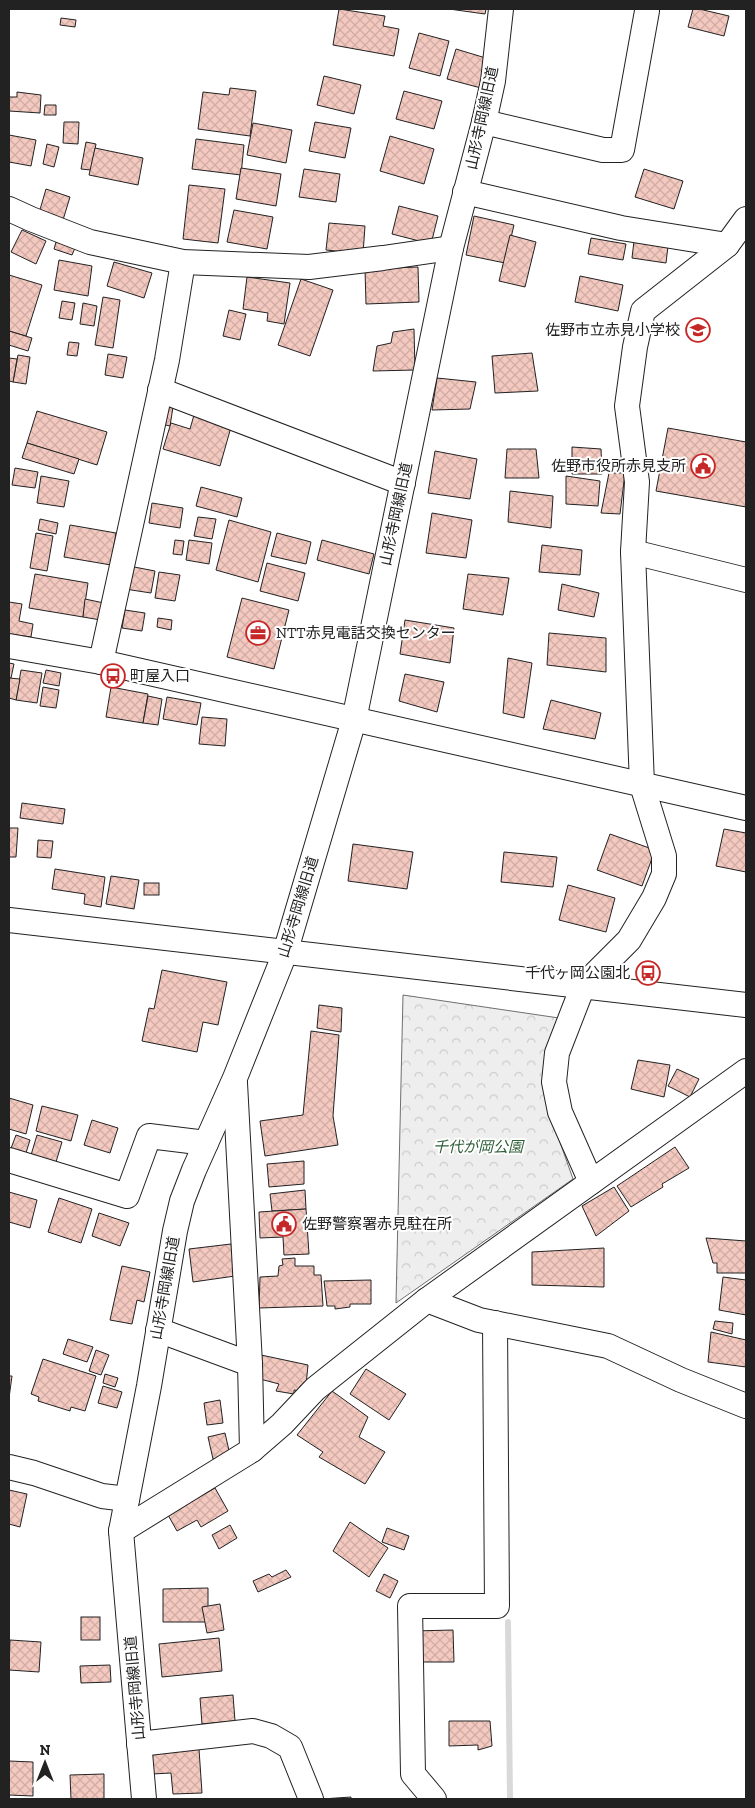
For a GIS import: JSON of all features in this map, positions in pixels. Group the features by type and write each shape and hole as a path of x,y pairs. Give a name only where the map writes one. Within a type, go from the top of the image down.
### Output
{"street":[{"name":"山形寺岡線旧道","path":"144,1799 121,1530 158,1330 174,1231 182,1201 235,1078 285,953 354,720 451,248 484,122 492,81 501,9"},
{"path":"484,122 603,150 622,150 647,12"},
{"path":"466,192 621,228 727,245"},
{"path":"9,209 90,242 183,262 308,267 451,248"},
{"path":"591,1182 560,1112 554,1082 557,1053 583,986 629,940 654,898 664,874 664,856 642,785 633,552 637,482 627,406 635,347 643,311 727,245 746,219"},
{"path":"101,662 160,390 183,262"},
{"path":"160,390 403,484"},
{"path":"633,552 746,580"},
{"path":"9,646 101,662 746,808"},
{"path":"9,920 746,1005"},
{"path":"121,1530 252,1450 282,1424 315,1389 427,1300 746,1071"},
{"path":"235,1078 250,1364 252,1450"},
{"path":"9,1160 127,1196 149,1136 206,1143"},
{"path":"427,1300 479,1320 608,1346 681,1380 746,1406"},
{"path":"434,1799 413,1774 410,1606 497,1606 495,1323"},
{"path":"158,1330 250,1364"},
{"path":"9,1467 34,1473 102,1496 127,1499"},
{"path":"140,1744 253,1731 271,1736 290,1747 310,1799"}],"green space":[{"name":"千代が岡公園","path":"403,995 559,1018 549,1111 573,1179 396,1303"}],"building":[{"path":"339,9 385,16 383,26 399,29 394,56 333,45"},
{"path":"449,9 486,9 485,14"},
{"path":"693,9 729,16 724,36 688,27"},
{"path":"61,18 76,20 75,27 60,25"},
{"path":"419,33 449,41 440,76 409,68"},
{"path":"456,49 489,59 481,88 447,79"},
{"path":"324,76 361,85 354,114 317,105"},
{"path":"230,88 256,91 250,136 198,129 203,92 229,95"},
{"path":"404,91 442,101 434,129 396,119"},
{"path":"17,92 41,95 40,113 9,111 9,97 17,97"},
{"path":"45,105 56,105 56,115 44,115"},
{"path":"64,122 79,122 78,144 63,143"},
{"path":"315,122 351,128 345,158 309,151"},
{"path":"253,123 292,130 286,163 247,155"},
{"path":"9,135 36,140 31,166 9,162"},
{"path":"390,136 434,149 424,184 380,171"},
{"path":"196,139 244,145 241,175 192,169"},
{"path":"86,142 96,144 91,170 81,169"},
{"path":"47,144 59,147 54,167 43,164"},
{"path":"95,148 143,158 138,185 89,175"},
{"path":"241,168 281,174 276,206 236,199"},
{"path":"304,169 340,174 336,202 299,197"},
{"path":"644,169 683,181 674,209 635,197"},
{"path":"189,185 225,189 218,243 183,239"},
{"path":"46,189 70,197 63,220 39,213"},
{"path":"399,206 438,216 431,244 392,234"},
{"path":"234,210 273,217 267,249 227,242"},
{"path":"474,216 514,225 505,263 466,255"},
{"path":"329,223 365,226 363,254 326,250"},
{"path":"22,230 46,241 36,264 11,252"},
{"path":"510,235 536,242 525,287 499,281"},
{"path":"591,238 626,244 623,260 588,254"},
{"path":"634,241 668,246 666,263 632,258"},
{"path":"56,242 75,248 72,255 54,249"},
{"path":"59,260 92,266 88,296 54,290"},
{"path":"114,262 152,273 144,298 107,286"},
{"path":"418,267 419,302 366,304 365,269"},
{"path":"9,275 42,285 26,336 9,331"},
{"path":"580,276 623,285 618,311 575,302"},
{"path":"247,277 290,283 284,324 267,321 268,313 243,309"},
{"path":"301,279 333,290 310,356 278,345"},
{"path":"103,297 120,300 113,348 95,345"},
{"path":"62,301 75,303 72,320 59,318"},
{"path":"83,303 97,306 94,326 80,324"},
{"path":"229,310 246,314 240,340 223,336"},
{"path":"414,329 415,370 373,371 377,346 391,343 393,332"},
{"path":"9,331 32,338 28,351 9,345"},
{"path":"69,342 79,343 77,356 67,355"},
{"path":"532,353 538,391 495,393 492,356"},
{"path":"108,354 127,357 123,378 105,375"},
{"path":"18,355 30,357 26,384 13,382"},
{"path":"9,358 17,359 13,382 9,381"},
{"path":"437,378 476,382 470,409 432,410"},
{"path":"160,405 173,407 170,426 157,423"},
{"path":"196,408 233,420 220,466 163,449 171,423 190,429"},
{"path":"37,411 107,432 97,465 27,443"},
{"name":"佐野市役所赤見支所","path":"668,428 746,442 746,507 656,491"},
{"path":"27,443 79,459 74,474 22,458"},
{"path":"572,447 601,449 602,474 572,474"},
{"path":"507,449 536,449 539,478 505,478"},
{"path":"435,451 477,459 470,499 428,493"},
{"path":"15,468 38,472 35,488 12,485"},
{"path":"609,473 625,473 620,514 601,513"},
{"path":"41,476 69,481 64,507 37,503"},
{"path":"566,476 600,481 598,506 566,504"},
{"path":"201,487 242,498 237,517 196,506"},
{"path":"510,491 553,496 551,528 508,522"},
{"path":"152,503 183,508 180,528 149,523"},
{"path":"432,513 472,520 466,558 426,553"},
{"path":"198,517 216,519 212,539 194,536"},
{"path":"40,519 58,523 56,534 38,530"},
{"path":"229,520 271,532 258,582 216,570"},
{"path":"70,525 116,533 111,565 64,557"},
{"path":"36,533 53,536 47,571 30,568"},
{"path":"277,533 311,542 306,564 271,556"},
{"path":"175,540 184,541 182,555 173,554"},
{"path":"189,540 212,543 209,564 186,560"},
{"path":"322,540 374,554 369,574 317,560"},
{"path":"542,545 582,550 580,575 539,572"},
{"path":"267,563 305,573 298,601 260,591"},
{"path":"129,566 155,571 151,593 125,589"},
{"path":"159,572 180,575 175,601 155,598"},
{"path":"35,574 88,583 83,617 29,608"},
{"path":"468,574 509,578 503,615 463,609"},
{"path":"562,584 599,593 594,617 558,610"},
{"name":"NTT赤見電話交換センター","path":"242,598 289,610 274,669 227,657"},
{"path":"85,599 104,603 101,620 83,617"},
{"path":"9,602 22,604 19,621 33,624 31,637 9,634"},
{"path":"125,610 145,613 142,631 122,628"},
{"path":"158,618 172,620 171,630 157,627"},
{"path":"405,620 454,628 450,663 400,654"},
{"path":"549,633 606,638 606,672 547,665"},
{"path":"508,658 532,663 524,718 503,713"},
{"path":"9,663 14,664 11,678 9,678"},
{"path":"21,670 42,673 37,703 16,700"},
{"path":"46,670 61,673 59,686 43,683"},
{"path":"405,674 444,682 437,712 399,701"},
{"path":"9,678 20,679 16,700 9,698"},
{"path":"43,687 59,690 56,708 40,706"},
{"path":"111,687 148,694 143,723 106,717"},
{"path":"148,696 162,699 158,725 143,723"},
{"path":"167,697 201,703 197,725 163,719"},
{"path":"551,700 601,713 595,739 543,729"},
{"path":"202,717 227,719 225,746 199,744"},
{"path":"22,803 65,809 63,824 20,818"},
{"path":"9,828 18,828 16,857 9,857"},
{"path":"724,829 746,833 746,872 716,866"},
{"path":"610,834 655,850 642,886 597,870"},
{"path":"38,840 53,841 51,858 37,857"},
{"path":"353,844 413,852 407,889 348,881"},
{"path":"504,852 557,857 553,887 501,882"},
{"path":"55,869 105,877 101,907 84,904 85,894 52,889"},
{"path":"111,876 139,880 134,909 106,904"},
{"path":"144,883 159,883 159,895 144,895"},
{"path":"568,885 615,898 606,932 559,920"},
{"path":"162,970 227,982 218,1025 203,1022 197,1052 142,1041 149,1008 154,1009"},
{"path":"319,1005 342,1008 341,1032 317,1028"},
{"path":"311,1031 339,1035 333,1116 338,1145 265,1156 260,1121 303,1115"},
{"path":"638,1060 670,1065 664,1097 631,1089"},
{"path":"677,1069 699,1079 690,1097 668,1086"},
{"path":"9,1098 33,1105 26,1134 9,1129"},
{"path":"42,1106 78,1115 71,1141 36,1131"},
{"path":"92,1120 118,1128 110,1153 84,1145"},
{"path":"16,1135 30,1140 25,1156 10,1151"},
{"path":"37,1135 62,1142 56,1162 31,1155"},
{"path":"675,1147 689,1168 662,1184 663,1187 631,1207 617,1186"},
{"path":"304,1161 304,1184 269,1187 267,1164"},
{"path":"614,1187 629,1211 596,1236 582,1206"},
{"path":"305,1190 306,1209 272,1211 270,1194"},
{"path":"9,1192 37,1200 30,1228 9,1222"},
{"path":"59,1198 92,1209 81,1243 48,1232"},
{"name":"佐野警察署赤見駐在所","path":"306,1209 309,1254 284,1255 283,1237 260,1238 259,1212"},
{"path":"99,1213 129,1223 120,1246 92,1236"},
{"path":"706,1238 746,1241 746,1273 717,1273 717,1263 713,1263"},
{"path":"231,1244 235,1276 193,1282 189,1249"},
{"path":"604,1248 604,1287 532,1285 532,1252"},
{"path":"295,1258 295,1266 314,1266 314,1275 321,1275 323,1306 259,1308 260,1277 278,1276 279,1266 283,1265 282,1259"},
{"path":"122,1266 150,1272 144,1302 137,1300 132,1324 110,1320"},
{"path":"723,1277 746,1280 746,1315 719,1310"},
{"path":"371,1280 371,1304 350,1304 350,1307 335,1309 335,1306 327,1306 324,1281"},
{"path":"715,1321 733,1323 732,1334 713,1329"},
{"path":"711,1332 746,1340 746,1367 708,1362"},
{"path":"68,1339 93,1347 87,1362 63,1354"},
{"path":"96,1350 109,1355 101,1375 89,1371"},
{"path":"261,1355 308,1365 306,1385 300,1386 301,1391 294,1390 294,1394 276,1391 279,1384 260,1379"},
{"path":"43,1359 96,1376 85,1411 71,1407 70,1411 38,1401 39,1397 31,1394"},
{"path":"366,1369 406,1394 389,1420 350,1394"},
{"path":"105,1374 118,1378 115,1387 103,1383"},
{"path":"9,1376 12,1376 9,1398"},
{"path":"103,1386 122,1392 117,1408 98,1403"},
{"path":"332,1391 368,1417 359,1437 385,1452 365,1484 319,1457 323,1452 297,1435"},
{"path":"220,1400 223,1423 207,1425 204,1403"},
{"path":"225,1433 230,1455 213,1459 208,1437"},
{"path":"215,1488 228,1511 201,1527 197,1520 177,1531 168,1515"},
{"path":"9,1490 27,1494 20,1527 9,1524"},
{"path":"350,1522 388,1548 369,1577 333,1551"},
{"path":"230,1525 237,1538 219,1549 212,1535"},
{"path":"387,1528 409,1536 404,1550 382,1542"},
{"path":"286,1570 291,1577 258,1592 253,1581 269,1574 272,1577"},
{"path":"384,1574 398,1581 390,1598 376,1591"},
{"path":"208,1588 208,1622 163,1622 163,1589"},
{"path":"220,1604 224,1630 207,1633 202,1607"},
{"path":"81,1617 100,1617 100,1640 81,1640"},
{"path":"453,1630 454,1662 413,1662 413,1631"},
{"path":"219,1638 222,1671 162,1677 159,1644"},
{"path":"10,1640 41,1642 39,1672 9,1670"},
{"path":"110,1665 111,1682 81,1683 80,1666"},
{"path":"233,1695 235,1721 202,1724 200,1698"},
{"path":"449,1721 490,1721 492,1746 478,1750 478,1745 449,1746"},
{"path":"199,1749 202,1793 173,1794 171,1773 152,1774 150,1751"},
{"path":"9,1761 33,1762 33,1796 9,1795"},
{"path":"104,1774 104,1799 71,1799 70,1775"},
{"path":"351,1797 351,1799 322,1799"}],"waterway":[{"path":"508,1622 510,1799"}],"place":[{"name":"佐野市立赤見小学校","path":"698,330"},
{"name":"佐野市役所赤見支所","path":"703,466"},
{"name":"NTT赤見電話交換センター","path":"258,633"},
{"name":"町屋入口","path":"113,676"},
{"name":"千代ヶ岡公園北","path":"648,973"},
{"name":"佐野警察署赤見駐在所","path":"284,1224"}]}
